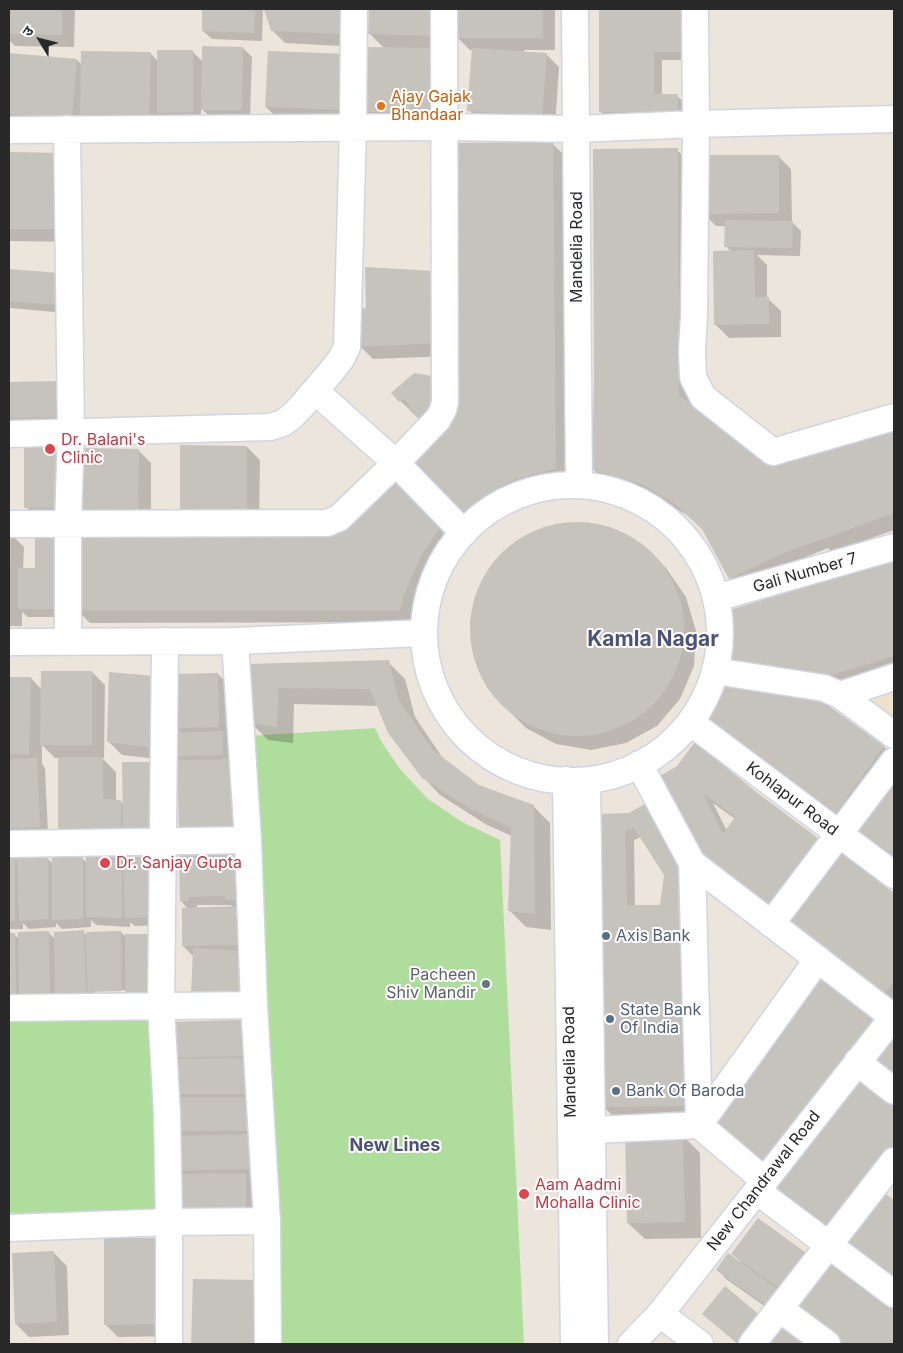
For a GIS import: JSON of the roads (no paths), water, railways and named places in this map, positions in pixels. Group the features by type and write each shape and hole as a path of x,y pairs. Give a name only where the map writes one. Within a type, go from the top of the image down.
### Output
{"street":[{"path":"9,434 270,427 283,423 291,417 341,358 347,347 354,9"},
{"path":"9,524 327,523 339,518 438,420 445,402 444,9"},
{"name":"Mandelia Road","path":"575,9 579,485"},
{"path":"695,9 696,124 693,377 703,397 773,452 894,417"},
{"path":"9,130 577,129 894,119"},
{"path":"66,129 71,431 68,524 68,641"},
{"path":"315,390 396,463 464,533"},
{"path":"579,485 606,488 632,497 656,510 677,527 694,548 708,572 716,598 720,622 720,647 715,671 709,689 690,722 671,742 639,764 626,770 577,780 548,779 523,772 499,762 478,747 459,728 444,708 433,684 426,659 424,633 426,611 439,569 450,550 464,533 482,515 504,502 528,492 553,486 579,485"},
{"name":"Gali Number 7","path":"716,598 894,547"},
{"path":"9,642 235,641 424,633"},
{"path":"164,641 161,1007 167,1114 170,1222 169,1344"},
{"path":"235,641 248,840 254,1005 267,1221 268,1344"},
{"path":"715,671 824,688 840,695 894,735"},
{"path":"840,695 894,677"},
{"name":"Kohlapur Road","path":"690,722 894,875"},
{"path":"771,924 894,761"},
{"path":"639,764 692,863 894,1017"},
{"name":"Mandelia Road","path":"577,780 593,1130 595,1344"},
{"name":"Mandelia Road","path":"574,1344 577,780"},
{"path":"9,844 248,840"},
{"path":"692,863 698,1126 828,1246 894,1294"},
{"path":"698,1126 818,959"},
{"path":"9,1008 254,1005"},
{"name":"New Chandrawal Road","path":"631,1344 660,1314 894,1017"},
{"path":"857,1062 894,1092"},
{"path":"593,1130 698,1126"},
{"path":"752,1344 894,1161"},
{"path":"9,1228 170,1222 267,1221"},
{"path":"780,1309 827,1344"},
{"path":"660,1314 700,1344"}],"place":[{"name":"Ajay Gajak Bhandaar","path":"381,106"},
{"name":"Dr. Balani's Clinic","path":"50,449"},
{"name":"Dr. Sanjay Gupta","path":"105,863"},
{"name":"Axis Bank","path":"606,936"},
{"name":"Pacheen Shiv Mandir","path":"486,984"},
{"name":"State Bank Of India","path":"610,1019"},
{"name":"Bank Of Baroda","path":"616,1091"},
{"name":"Aam Aadmi Mohalla Clinic","path":"524,1194"}],"district":[{"name":"Kamla Nagar","path":"653,640"},
{"name":"New Lines","path":"395,1146"}]}
